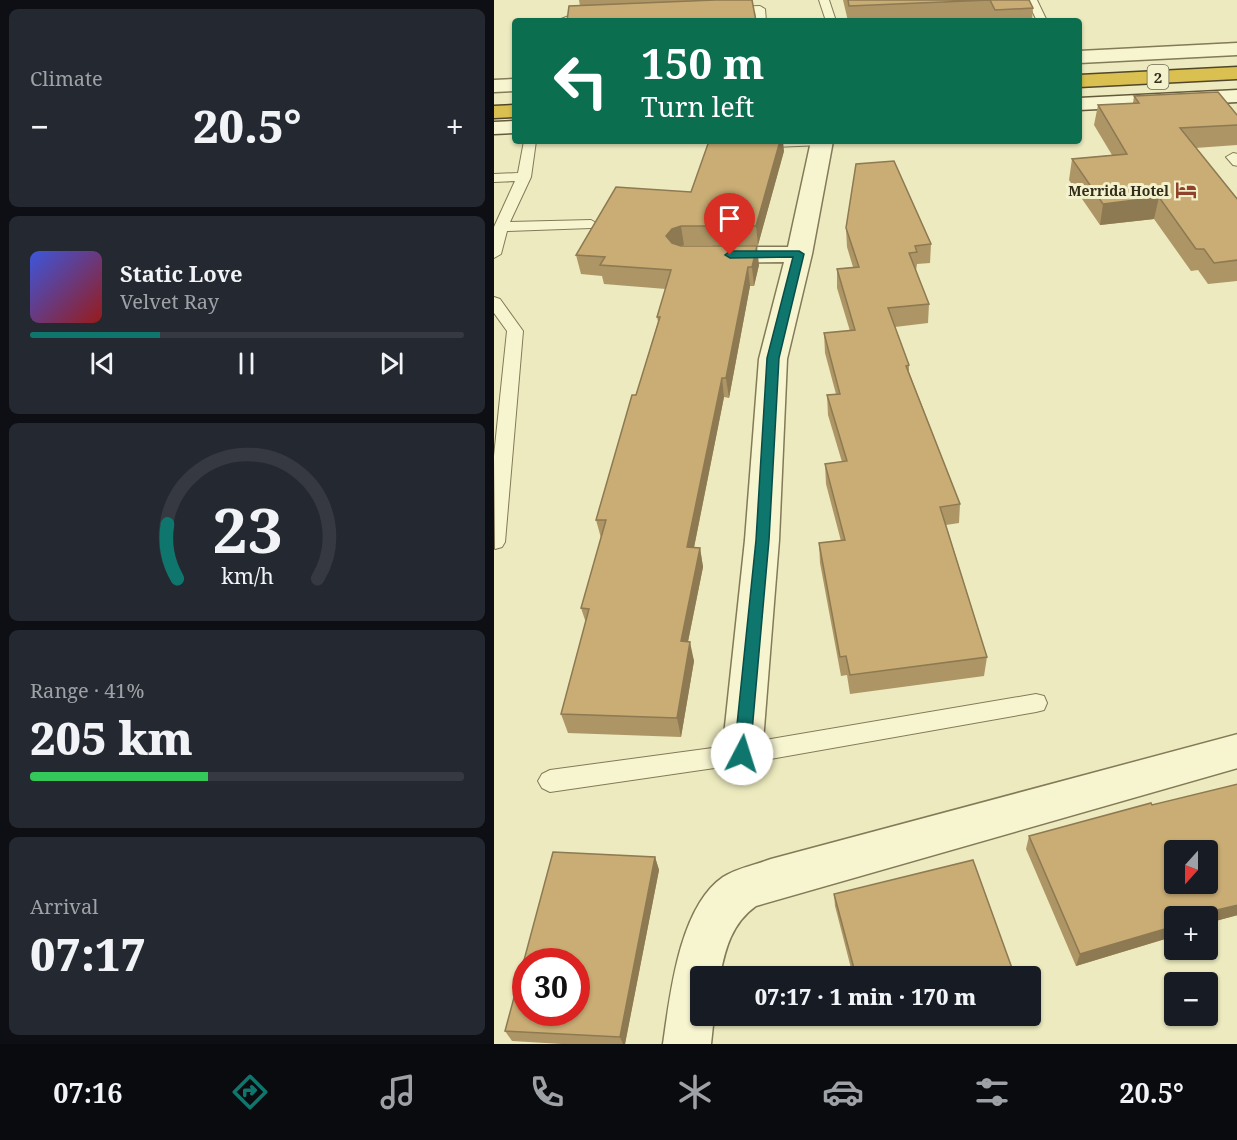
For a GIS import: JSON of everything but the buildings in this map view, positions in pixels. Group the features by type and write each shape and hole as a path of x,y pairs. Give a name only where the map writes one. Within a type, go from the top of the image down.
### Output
{"highway":[{"name":"2","path":"1082,69 1238,60"},
{"name":"2","path":"1082,81 1238,73"},
{"path":"494,99 512,98"},
{"path":"494,112 512,111"}],"street":[{"path":"1082,57 1238,49"},
{"path":"494,86 512,85"},
{"path":"1082,104 1238,96"},
{"path":"494,128 512,127"},
{"path":"742,754 762,540 773,358 799,254 821,144"},
{"path":"695,255 799,254"},
{"path":"687,1044 701,950 717,917 737,893 771,880 1238,751"}],"lane":[{"path":"824,0 830,18"},
{"path":"1032,0 1041,18"},
{"path":"713,11 760,9 761,18"},
{"path":"571,18 609,15"},
{"path":"494,254 502,227 524,177 530,144"},
{"path":"742,146 774,144"},
{"path":"494,178 524,177"},
{"path":"502,227 591,224"},
{"path":"494,302 515,331 495,542"},
{"path":"550,781 742,754 1036,703"}],"place":[{"name":"Merrida Hotel","path":"1186,190"}],"route":[{"path":"730,255 799,254 773,358 762,540 742,754"}]}
